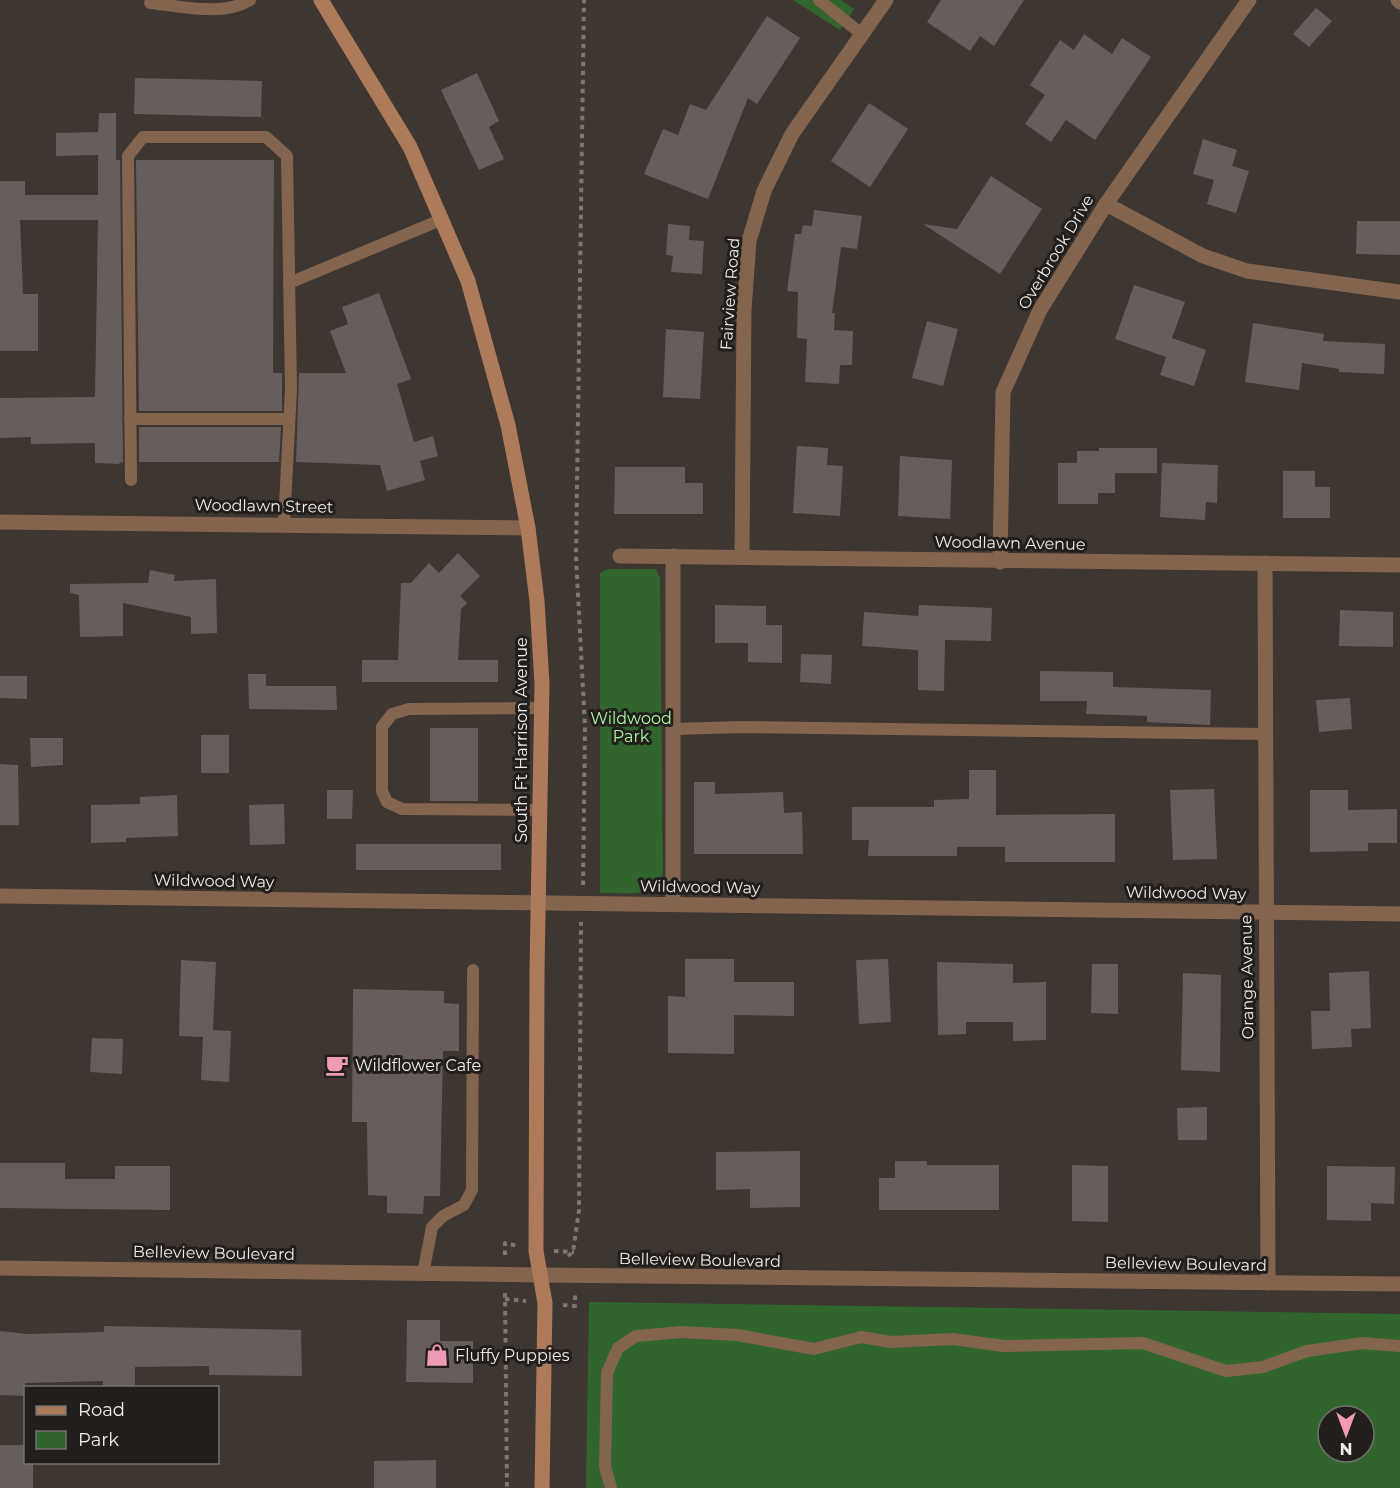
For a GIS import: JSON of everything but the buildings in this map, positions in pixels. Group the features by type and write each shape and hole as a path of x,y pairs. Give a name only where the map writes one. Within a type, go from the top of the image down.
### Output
{"main road":[{"name":"South Ft Harrison Avenue","path":"321,0 410,147 468,281 488,343 508,425 528,528 537,601 541,708 536,1251 545,1303 542,1488"}],"street":[{"name":"Fairview Road","path":"742,556 744,310 749,241 764,191 792,134 886,0"},
{"name":"Overbrook Drive","path":"1000,562 1003,392 1040,310 1106,204 1250,0"},
{"path":"1106,204 1203,256 1247,271 1400,292"},
{"name":"Woodlawn Street","path":"0,522 528,528"},
{"name":"Woodlawn Avenue","path":"620,556 1400,565"},
{"path":"673,556 673,904"},
{"name":"Orange Avenue","path":"1264,563 1264,912 1268,1283"},
{"name":"Wildwood Way","path":"0,896 1400,914"},
{"name":"Belleview Boulevard","path":"0,1268 1400,1284"}],"lane":[{"path":"150,3 210,9 242,4 250,0"},
{"path":"819,0 863,35"},
{"path":"131,480 128,156 143,137 266,137 287,156 290,419 284,524"},
{"path":"289,283 443,219"},
{"path":"130,419 290,419"},
{"path":"540,810 402,809 387,802 382,791 382,727 392,714 409,709 541,708"},
{"path":"673,729 742,727 1264,734"},
{"path":"423,1274 432,1227 443,1216 464,1205 472,1190 473,970"},
{"path":"611,1488 605,1467 607,1373 618,1348 636,1336 682,1332 736,1335 814,1349 861,1337 891,1342 953,1339 1005,1346 1143,1343 1226,1371 1263,1367 1307,1351 1363,1343 1400,1346"}],"path":[{"path":"540,1275 573,1252 579,1210 585,728 576,556 584,0"},
{"path":"506,1299 507,1488"}],"green space":[{"path":"793,0 841,0 854,9 840,30"},
{"name":"Wildwood Park","path":"608,569 656,569 660,578 663,875 651,888 636,893 600,893 600,573"},
{"path":"589,1302 1400,1314 1400,1488 586,1488"}],"place":[{"name":"Wildflower Cafe","path":"337,1065"},
{"name":"Fluffy Puppies","path":"437,1355"}]}
